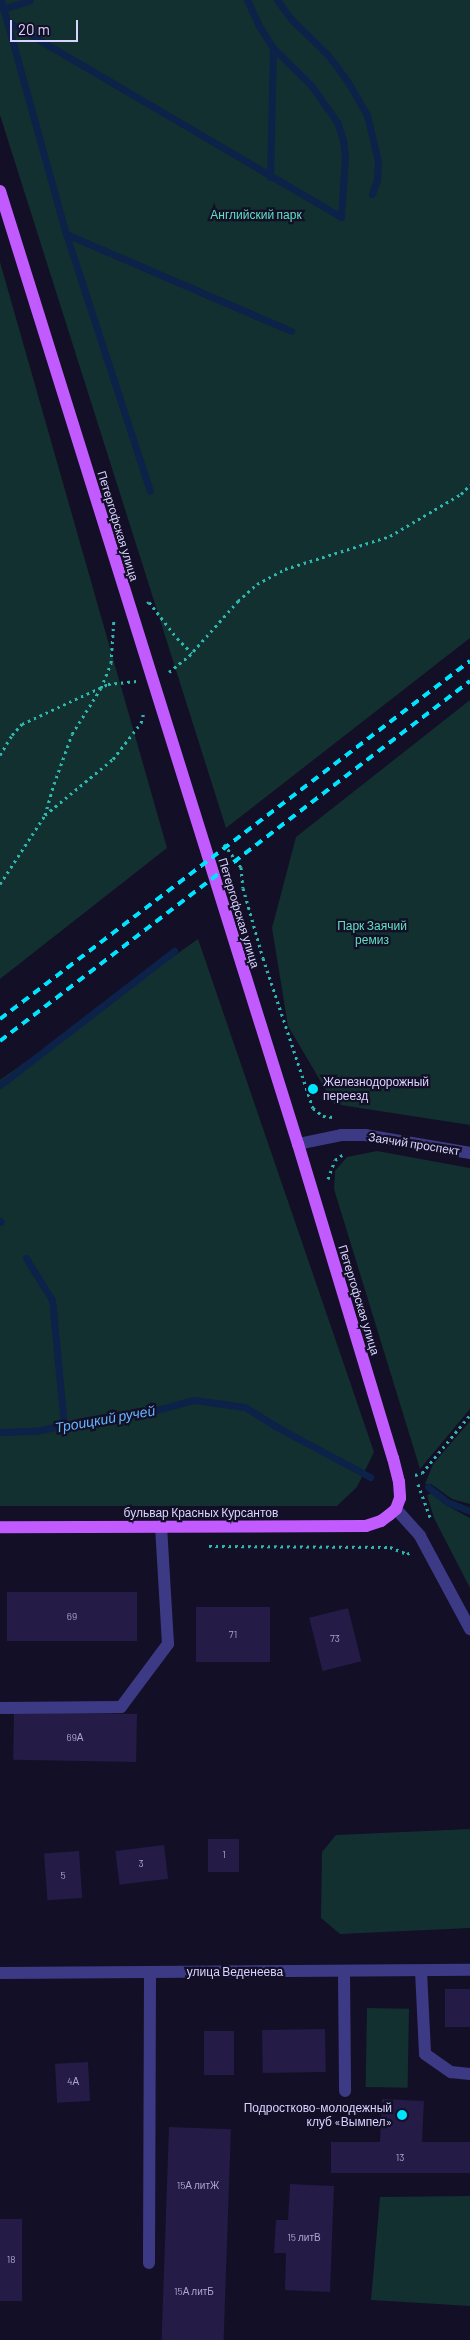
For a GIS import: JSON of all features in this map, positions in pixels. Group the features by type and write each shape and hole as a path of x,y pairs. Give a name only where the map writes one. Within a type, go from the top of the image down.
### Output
{"main road":[{"name":"Петергофская улица","path":"0,191 298,1144 393,1458 399,1482 400,1498 396,1509"},
{"name":"бульвар Красных Курсантов","path":"0,1527 366,1526 382,1521 396,1509"}],"street":[{"name":"Заячий проспект","path":"298,1144 342,1136 382,1137 470,1153"},
{"path":"396,1509 426,1545 470,1629"},
{"path":"0,1708 121,1707 168,1644 161,1526"},
{"name":"улица Веденеева","path":"0,1973 470,1970"},
{"path":"344,1971 346,2091"},
{"path":"421,1971 425,2054 451,2072 470,2074"},
{"path":"149,2263 150,1972"}],"path":[{"path":"164,674 192,653 238,601 257,584 285,569 390,536 460,494 470,484"},
{"path":"143,604 149,602 177,638 192,653"},
{"path":"0,884 45,815 72,734 102,688 111,663 115,614"},
{"path":"0,755 12,735 22,724 108,684 143,680"},
{"path":"45,815 112,759 141,723 144,708"},
{"path":"242,874 243,888 263,958 313,1108 322,1116 339,1118 346,1154 336,1160 330,1169 327,1181"},
{"path":"415,1476 422,1473 470,1415"},
{"path":"412,1466 432,1522"},
{"path":"202,1546 390,1547 406,1554 426,1545"}],"green space":[{"name":"Английский парк","path":"0,0 470,0 470,638 226,828 0,115"},
{"path":"0,262 167,848 0,979"},
{"name":"Парк Заячий ремиз","path":"470,700 470,1125 334,1104 288,1026 272,928 296,837"},
{"path":"198,939 374,1452 357,1487 337,1506 0,1506 0,1080"},
{"path":"377,1151 470,1168 470,1409 420,1469 334,1189 335,1171 347,1157"},
{"path":"470,1421 470,1504 452,1499 431,1484 425,1484 433,1464"},
{"path":"432,1493 446,1505 470,1518 470,1588 434,1518 427,1495"},
{"path":"470,1829 470,1928 340,1934 321,1918 322,1852 336,1835"},
{"path":"367,2008 409,2009 408,2088 366,2087"},
{"path":"470,2196 470,2306 371,2300 380,2197"}],"building":[{"path":"7,1592 137,1592 137,1641 7,1641"},
{"path":"196,1607 270,1607 270,1662 196,1662"},
{"path":"348,1608 361,1661 322,1671 309,1618"},
{"path":"14,1712 137,1714 136,1762 13,1760"},
{"path":"208,1839 239,1839 239,1872 208,1872"},
{"path":"164,1845 168,1879 120,1885 115,1851"},
{"path":"79,1851 82,1898 47,1900 44,1853"},
{"path":"445,1989 470,1989 470,2027 445,2027"},
{"path":"325,2029 326,2072 263,2073 262,2030"},
{"path":"204,2031 234,2031 234,2075 204,2075"},
{"path":"88,2062 90,2101 57,2103 55,2064"},
{"path":"382,2099 424,2101 422,2142 470,2142 470,2173 331,2173 331,2142 380,2142"},
{"path":"169,2127 231,2129 224,2340 162,2340"},
{"path":"290,2184 334,2186 330,2292 285,2290 286,2253 274,2253 276,2220 288,2220"},
{"path":"0,2219 22,2219 22,2301 0,2301"}],"waterway":[{"path":"1,0 66,234 150,491"},
{"path":"3,9 30,0"},
{"path":"247,0 258,24 273,48 270,177"},
{"path":"277,0 292,20 327,54 348,82 367,115 378,161 377,180 372,194"},
{"path":"7,21 341,217 345,156 343,140 337,122 311,85 273,48"},
{"path":"66,234 291,331"},
{"path":"0,1085 174,951"},
{"path":"26,1258 52,1300 64,1425"},
{"name":"Троицкий ручей","path":"0,1432 36,1431 93,1419 138,1415 194,1400 245,1407 275,1426 370,1477"},
{"name":"Троицкий ручей","path":"428,1487 447,1502 470,1511"}],"railway":[{"path":"0,1019 470,661"},
{"path":"0,1041 470,681"}],"place":[{"name":"Железнодорожный переезд","path":"313,1089"},
{"name":"Подростково-молодежный клуб «Вымпел»","path":"402,2115"}]}
